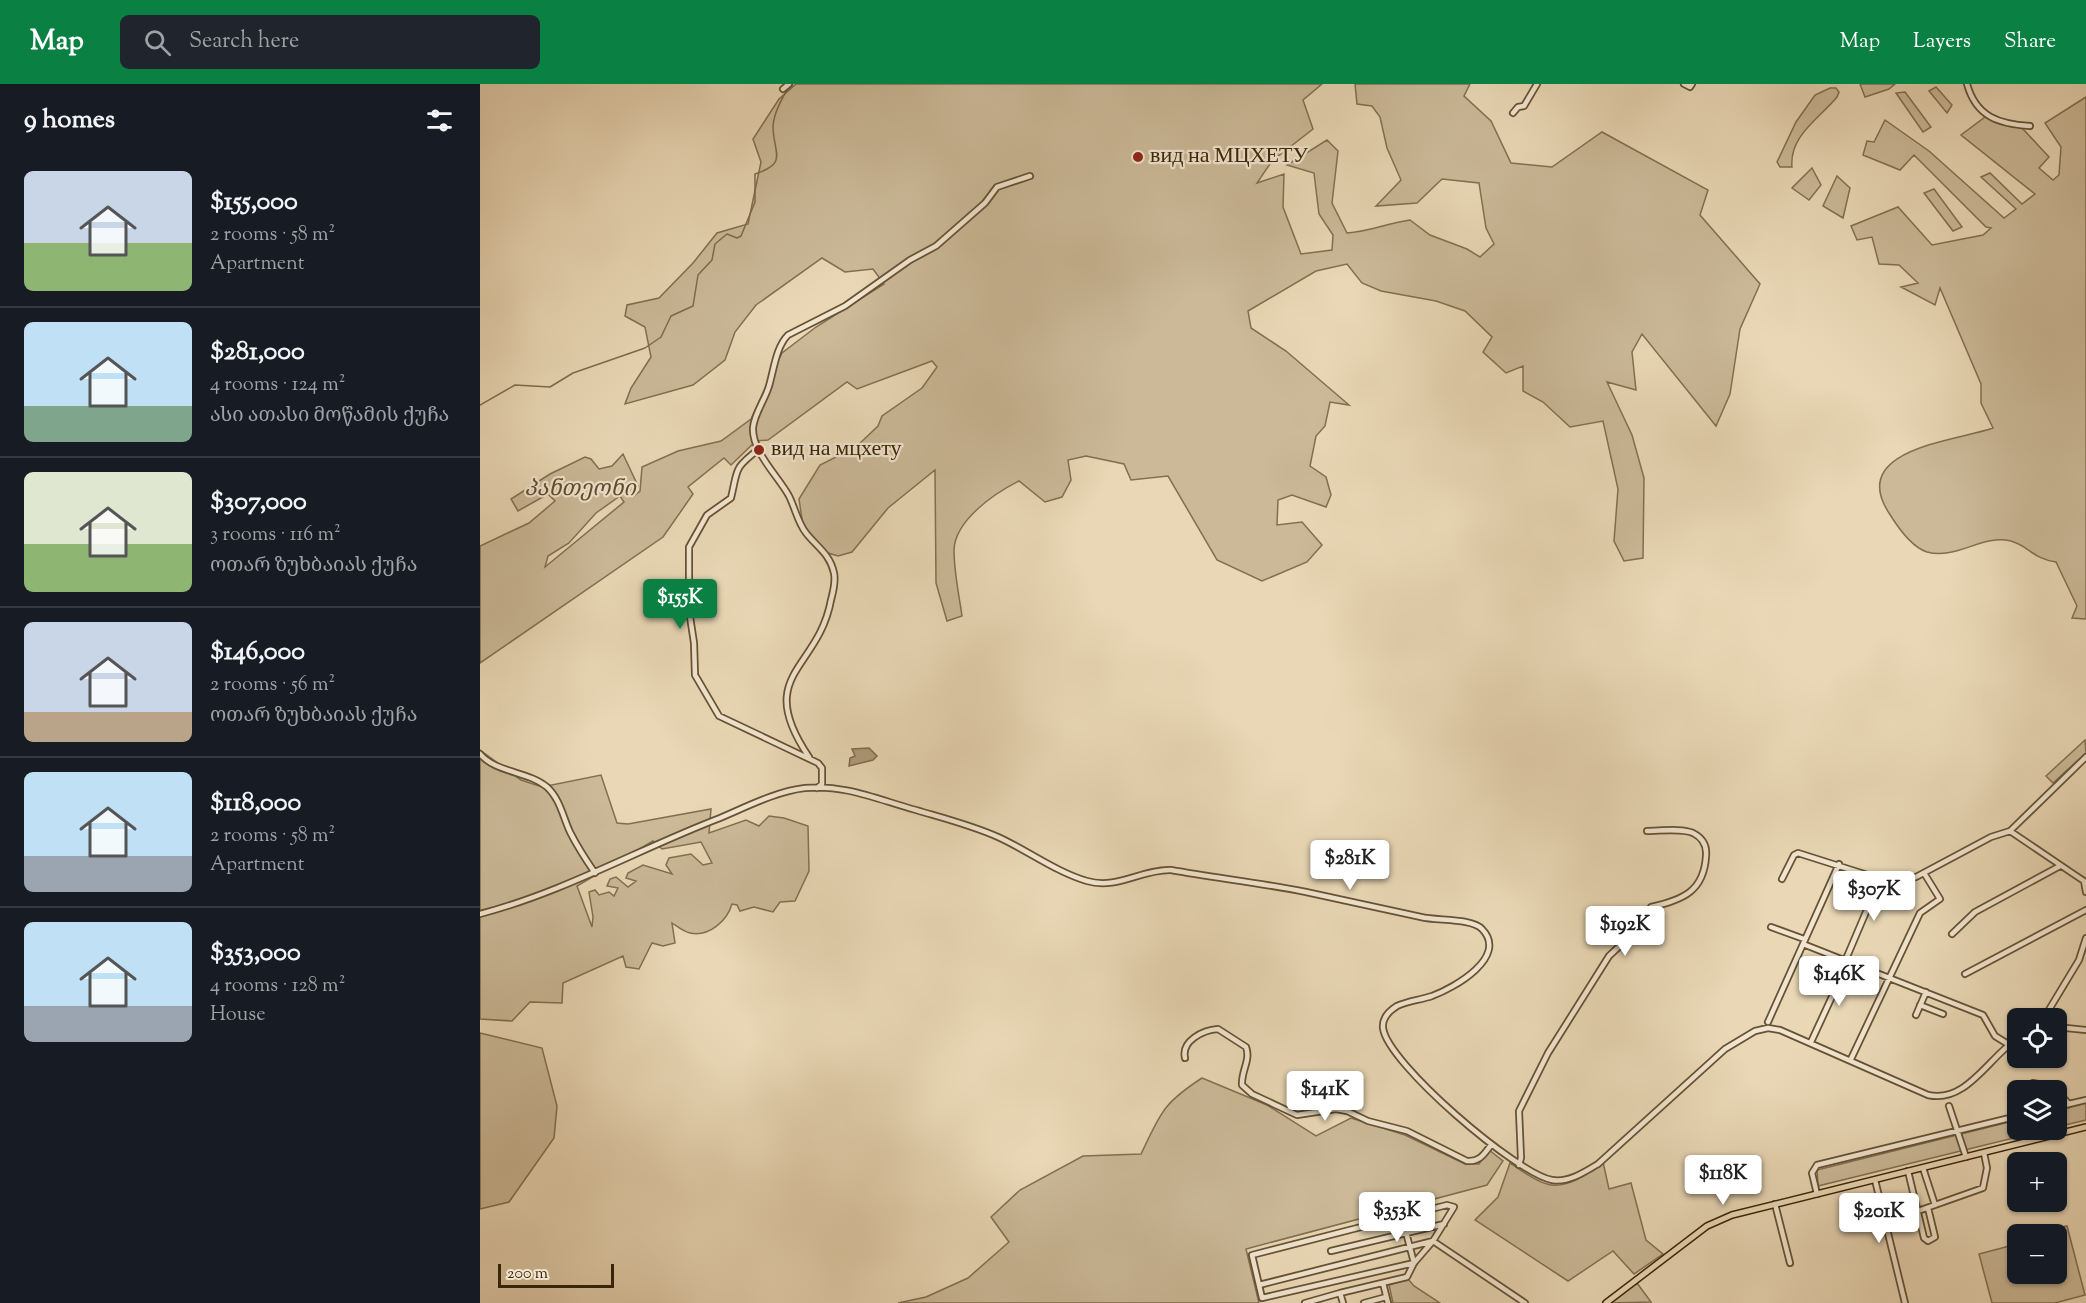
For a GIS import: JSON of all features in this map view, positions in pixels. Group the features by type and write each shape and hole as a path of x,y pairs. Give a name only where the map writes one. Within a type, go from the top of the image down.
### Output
{"main road":[{"path":"1606,1303 1707,1226 1735,1214 2086,1127"}],"street":[{"path":"783,90 789,84"},
{"path":"1514,113 1518,106 1524,106 1537,84"},
{"path":"1684,84 1691,86"},
{"path":"1967,84 1971,97 1981,111 2003,124 2030,126"},
{"path":"809,757 792,729 787,686 804,656 819,638 829,613 835,576 826,554 802,529 787,493 759,449 753,425 766,397 781,342 788,335 845,306 910,260 936,246 985,203 997,187 1030,177"},
{"path":"759,449 738,466 734,475 731,498 707,515 689,547 689,610 694,643 694,668 698,680 719,716 809,757 822,768 822,784 817,788"},
{"path":"480,754 493,764 525,775 547,787 559,803 570,831 595,873"},
{"path":"1782,879 1794,855 1798,852 1880,879 1896,881 1924,873 1991,837 2010,831 2086,758"},
{"path":"480,914 537,897 595,873 658,842 731,813 796,790 817,788 853,791 966,825 998,837 1088,882 1122,882 1156,871 1171,870 1307,892 1426,918 1478,924 1486,934 1490,948 1483,964 1439,993 1397,1006 1385,1017 1383,1028 1389,1043 1403,1060 1446,1105 1491,1145 1519,1165 1557,1181 1581,1174 1598,1164 1725,1049 1746,1035 1768,1028 1780,1030 1810,1042 1928,1095 1940,1097 1962,1089 2007,1045"},
{"path":"1519,1165 1521,1158 1519,1111 1548,1053 1604,965 1640,927 1651,907 1672,902 1695,889 1703,878 1707,851 1704,841 1692,832 1647,831"},
{"path":"2010,831 2060,866 2085,880 2086,892"},
{"path":"1768,1022 1839,864"},
{"path":"1952,934 1975,912 2060,866"},
{"path":"1851,1059 1888,977 1920,914 1940,899 1924,873"},
{"path":"1810,1042 1847,961 1880,879"},
{"path":"1965,974 2086,910"},
{"path":"1771,927 1847,961 1983,1015 1995,1036 2007,1043"},
{"path":"2050,1008 2079,960 2086,938"},
{"path":"1916,1015 1926,992"},
{"path":"1920,1005 1943,1014"},
{"path":"2067,1028 2086,1030"},
{"path":"1185,1058 1185,1048 1190,1041 1218,1029 1246,1047 1248,1056 1242,1085 1266,1102 1298,1115 1336,1109 1347,1111 1368,1121 1407,1131 1467,1161 1476,1162 1482,1158 1491,1145"},
{"path":"2069,1104 2086,1100"},
{"path":"1949,1106 1966,1157"},
{"path":"1817,1194 1812,1173 1817,1165 2007,1119"},
{"path":"1918,1211 1983,1188 1987,1168 1984,1153"},
{"path":"1923,1168 1935,1205"},
{"path":"1908,1172 1924,1238 1933,1239 1935,1236 1928,1208"},
{"path":"1875,1180 1905,1303"},
{"path":"1775,1204 1790,1263"},
{"path":"1305,1303 1407,1277 1414,1263 1433,1241 1454,1206 1447,1205 1251,1256 1263,1299 1414,1263"},
{"path":"1402,1217 1414,1263"},
{"path":"1331,1251 1444,1224"},
{"path":"1258,1286 1433,1241 1526,1303"},
{"path":"1295,1276 1299,1290"},
{"path":"1364,1303 1387,1300 1383,1282"},
{"path":"1340,1293 1343,1303"}],"green space":[{"name":"პანთეონი","path":"796,84 1322,84 1303,100 1313,129 1272,161 1257,183 1284,174 1283,207 1301,254 1332,250 1333,235 1319,214 1314,173 1287,165 1327,140 1338,151 1332,203 1347,233 1410,220 1430,235 1467,249 1480,257 1494,244 1486,228 1479,183 1442,179 1417,203 1376,206 1401,180 1387,148 1380,117 1372,106 1357,104 1355,84 1470,84 1464,96 1491,121 1511,163 1552,167 1602,132 1708,190 1700,215 1760,284 1740,329 1730,394 1716,426 1642,334 1632,352 1636,390 1607,382 1632,435 1644,478 1643,558 1624,561 1614,541 1618,489 1603,421 1570,427 1543,402 1523,391 1523,366 1506,373 1483,352 1492,337 1465,311 1436,301 1381,291 1362,283 1347,264 1316,271 1248,311 1251,328 1286,351 1349,405 1330,402 1325,426 1316,436 1310,466 1326,477 1331,495 1326,507 1292,495 1278,500 1277,525 1302,522 1322,545 1307,562 1262,581 1217,560 1168,476 1131,480 1124,464 1086,456 1068,460 1071,480 1062,497 1045,502 1019,481 988,500 969,518 961,528 954,550 962,616 947,621 936,583 935,470 888,508 852,552 838,556 815,546 803,526 799,499 820,465 856,447 878,426 882,416 922,388 937,367 932,361 857,389 847,382 768,440 756,441 731,465 724,458 688,487 693,494 663,537 480,663 480,546 529,523 555,501 548,494 518,511 511,499 550,474 585,457 591,459 599,469 612,466 623,454 638,486 632,490 634,496 640,491 642,467 678,451 721,441 751,419 782,353 816,327 884,284 873,269 845,272 822,258 756,305 735,332 725,360 693,385 625,404 631,388 651,357 645,327 625,316 627,305 659,298 693,263 717,233 748,224 761,162 753,139 779,99","holes":["620,496 624,502 545,567 548,556 569,543 596,513"]},
{"path":"1860,84 1895,84 1889,89 1865,97"},
{"path":"1936,87 1952,105 1947,113 1929,91"},
{"path":"1830,88 1836,88 1839,92 1837,97 1800,137 1792,156 1792,167 1780,167 1777,162 1796,122 1815,95"},
{"path":"1905,92 1931,127 1923,132 1896,93"},
{"path":"2086,97 2086,619 2072,618 2077,606 2056,562 2042,558 2017,543 2000,540 1949,553 1927,552 1910,541 1889,513 1880,492 1882,475 1894,461 1911,451 1993,428 1981,403 1981,384 1940,288 1935,305 1901,287 1918,283 1899,265 1879,264 1872,237 1857,240 1851,226 1898,207 1932,245 1983,235 1991,228 1986,227 1914,155 1900,170 1863,155 1867,141 1874,142 1885,120 1929,151 2004,218 2016,209 1981,177 1990,173 2022,204 2035,194 1961,135 1985,117 2023,129 2049,157 2039,168 2053,180 2059,175 2061,147 2045,123"},
{"path":"1812,168 1821,185 1809,200 1792,188"},
{"path":"1837,176 1850,188 1843,218 1823,206"},
{"path":"1934,189 1962,227 1953,231 1924,193"},
{"path":"2085,740 2086,753 2053,783 2046,776"},
{"path":"480,750 521,780 542,787 601,775 617,823 628,824 711,809 709,833 746,820 759,826 769,816 808,826 809,871 795,901 780,902 773,912 754,907 740,911 737,905 732,904 722,922 704,933 688,932 672,923 675,943 663,946 652,943 639,969 626,967 623,956 563,983 562,1003 530,1002 512,1021 480,1019","holes":["653,841 662,849 701,842 712,863 703,865 691,854 669,858 666,865 672,874 643,865 628,873 626,878 636,881 628,887 616,877 610,879 607,886 618,888 614,896 609,892 599,895 595,890 589,892 593,917 592,927 577,886"]},
{"path":"480,1033 542,1048 557,1106 554,1138 509,1202 480,1209"},
{"path":"1202,1078 1267,1105 1316,1136 1351,1118 1405,1135 1465,1164 1479,1164 1489,1150 1503,1161 1487,1185 1246,1249 1259,1303 898,1303 926,1297 968,1278 1009,1242 991,1217 1020,1190 1083,1156 1141,1154 1164,1110 1178,1095"},
{"path":"2086,1103 2086,1120 2067,1125 2067,1108"},
{"path":"2007,1122 2007,1140 1818,1186 1817,1170"},
{"path":"1603,1162 1609,1189 1631,1183 1646,1240 1663,1254 1634,1274 1613,1251 1568,1281 1475,1220 1498,1197 1510,1163 1547,1184 1562,1185 1577,1179"},
{"path":"2067,1226 2085,1295 2055,1303 1992,1303 1979,1254 2007,1247 2007,1284 2067,1284"},
{"path":"1408,1279 1414,1286 1440,1303 1393,1303 1389,1285"},
{"path":"1637,1283 1651,1302 1609,1303"}],"shaded area":[{"path":"869,748 877,756 873,760 849,766 850,758 855,756 852,749"}],"waterway":[{"path":"480,405 515,385 550,387 573,373 645,348 661,337 671,316 693,306 698,275 712,260 715,244 727,234 737,238 741,236 755,202 755,174 766,170 776,161 773,126 779,106 789,87"}],"place":[{"name":"вид на МЦХЕТУ","path":"1138,157"},
{"name":"вид на мцхету","path":"759,450"}]}
